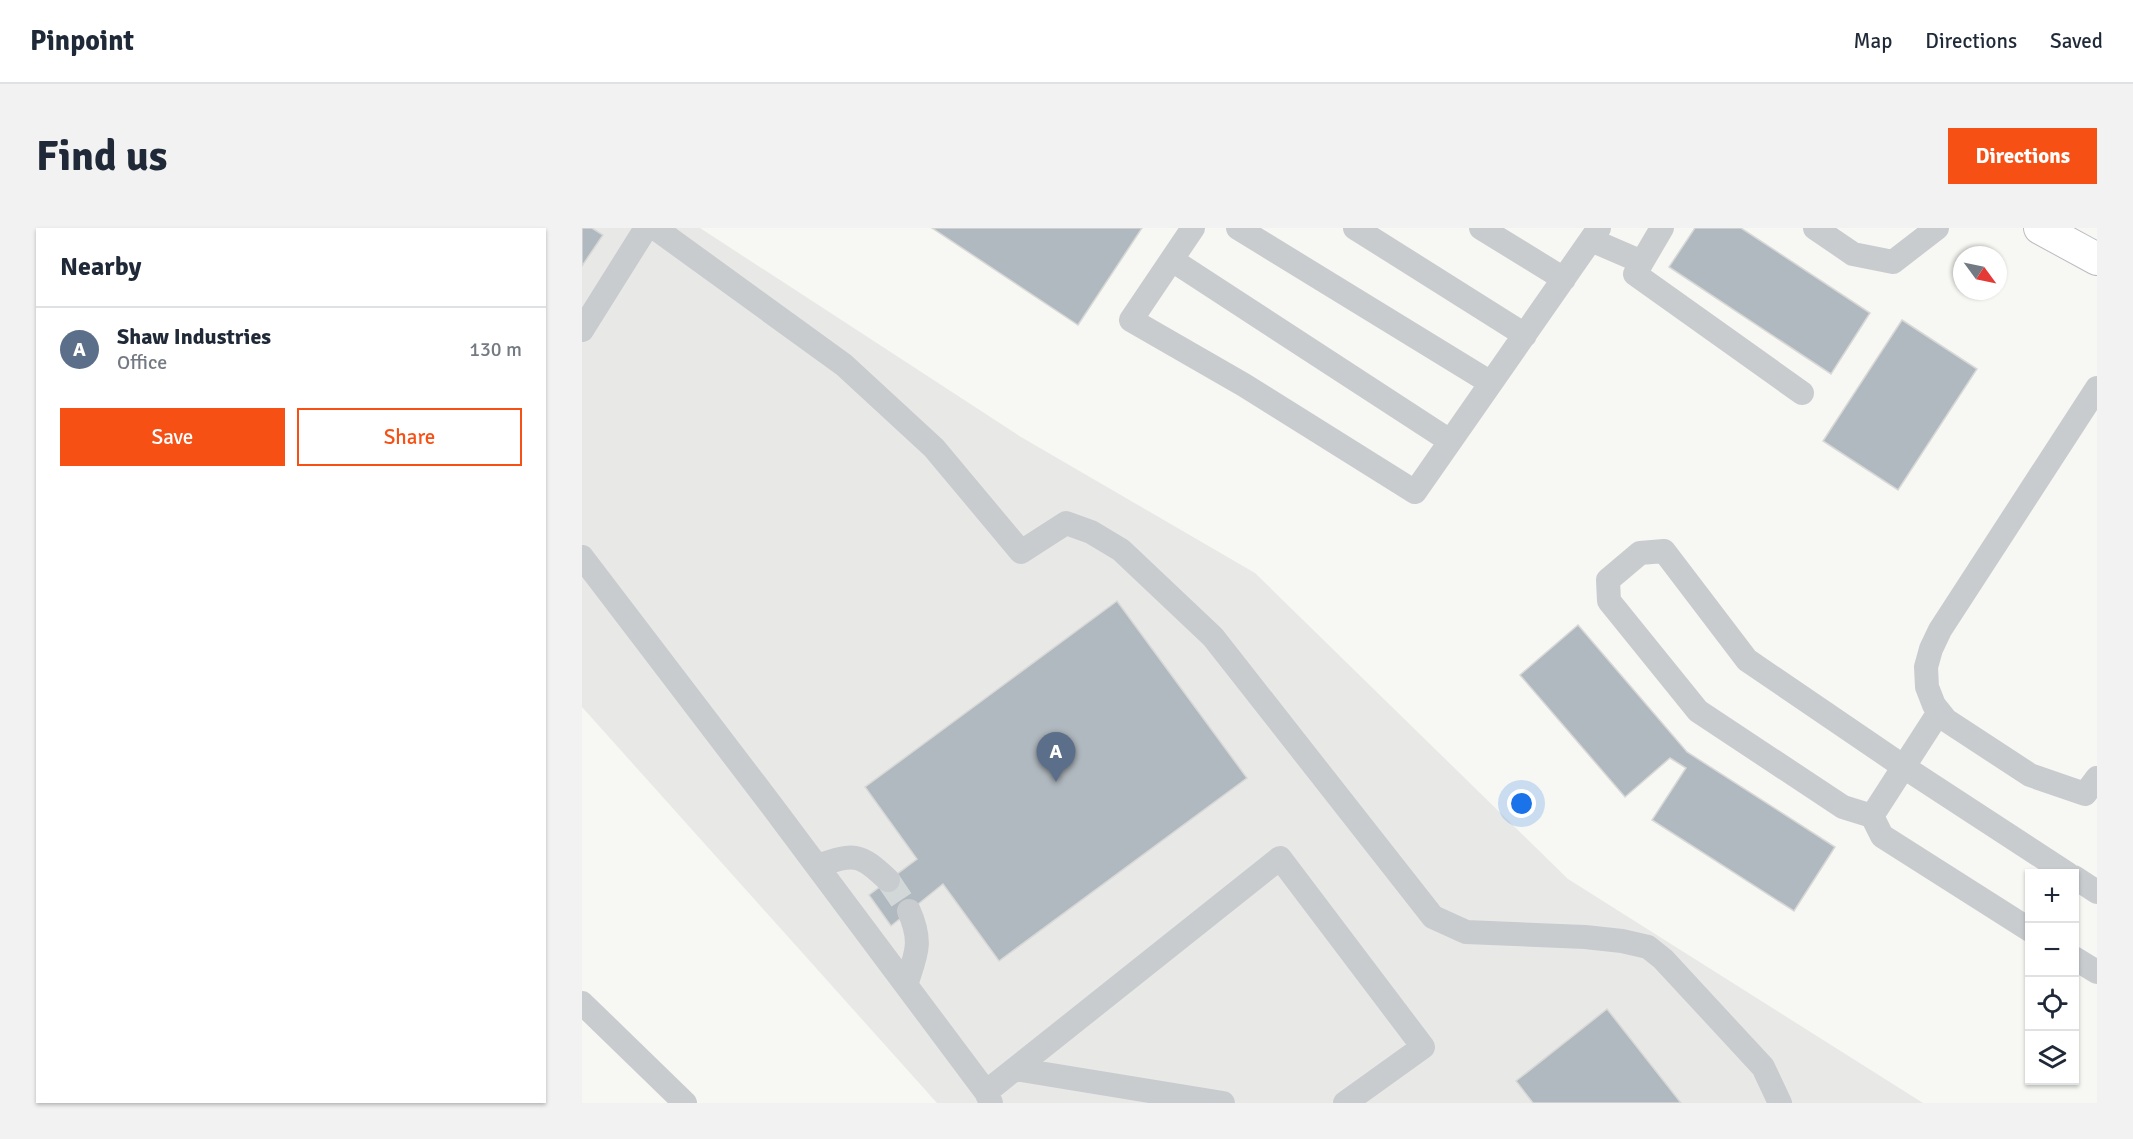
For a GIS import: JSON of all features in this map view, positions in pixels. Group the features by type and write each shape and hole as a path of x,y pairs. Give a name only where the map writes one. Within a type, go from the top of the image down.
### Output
{"main road":[{"path":"2044,229 2097,259"}],"street":[{"path":"582,330 646,228"},
{"path":"655,228 844,365 934,448 1022,552 1066,523 1090,532 1121,550 1213,637 1432,917 1466,932 1585,937 1622,941 1647,947 1663,959 1763,1067 1780,1103"},
{"path":"1193,228 1131,320 1244,385 1415,492 1595,234 1642,262"},
{"path":"1238,228 1491,383"},
{"path":"1355,228 1525,335"},
{"path":"1481,228 1564,279"},
{"path":"1662,228 1635,274 1802,393"},
{"path":"1815,228 1852,254 1893,262 1937,228"},
{"path":"1172,260 1450,441"},
{"path":"2091,786 2030,775 1966,735 1946,720 1934,705 1927,687 1926,667 1940,630 2097,388"},
{"path":"2025,927 1882,836 1872,816 1843,807 1698,711 1609,601 1608,580 1640,553 1664,551 1747,660 1904,767 2062,869"},
{"path":"582,557 818,866 989,1097 1015,1069 1280,858 1423,1047 1345,1103"},
{"path":"1872,816 1939,712"},
{"path":"818,866 851,856 868,861 888,880"},
{"path":"2079,881 2097,892"},
{"path":"906,985 918,945 917,928 909,911"},
{"path":"2079,961 2097,972"},
{"path":"582,1003 685,1103"},
{"path":"1015,1069 1108,1093 1223,1103"}],"shaded area":[{"path":"582,228 700,228 1021,437 1255,573 1568,879 1923,1103 937,1103 582,707"}],"building":[{"path":"582,228 592,228 603,235 582,266"},
{"path":"932,228 1142,228 1078,325"},
{"path":"1695,228 1741,228 1870,313 1831,374 1669,267"},
{"path":"1902,320 1977,369 1898,490 1823,441"},
{"path":"1117,601 1247,778 999,961 943,884 891,926 869,895 917,859 865,787"},
{"path":"1578,625 1687,752 1835,847 1794,911 1652,820 1686,768 1670,758 1625,797 1520,675"},
{"path":"1607,1009 1681,1103 1533,1103 1516,1081"}],"tunnel":[{"path":"888,880 909,911"}],"place":[{"name":"Shaw Industries","path":"1056,782"}]}
